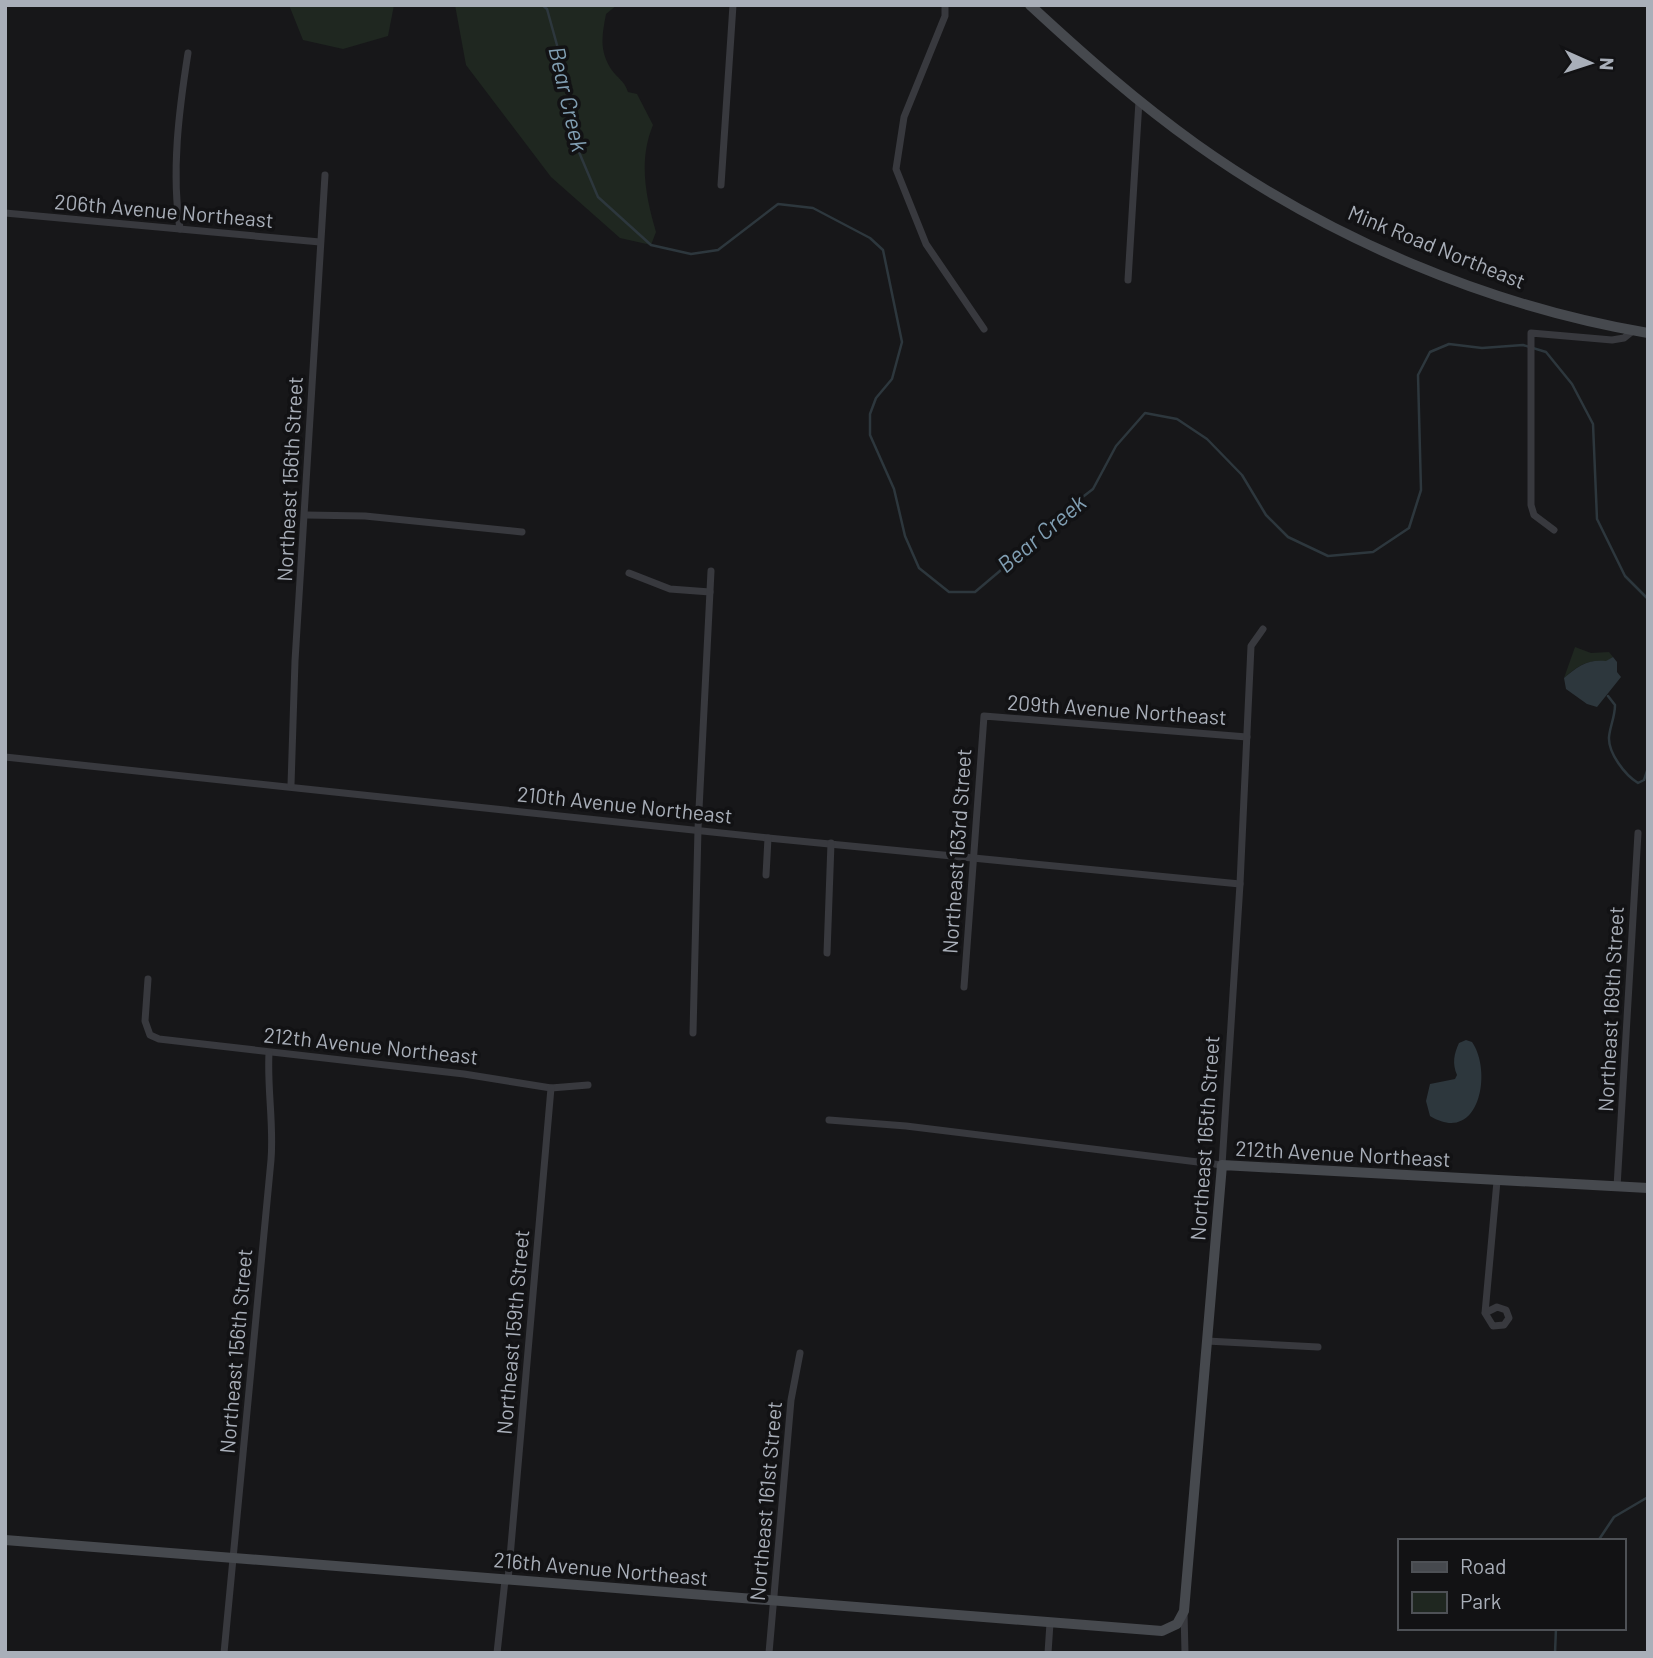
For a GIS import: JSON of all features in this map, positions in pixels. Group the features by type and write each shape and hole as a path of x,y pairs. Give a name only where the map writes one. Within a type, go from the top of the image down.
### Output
{"street":[{"path":"721,185 733,5"},
{"path":"944,5 945,16 904,117 896,169 926,244 984,329"},
{"name":"Mink Road Northeast","path":"1030,5 1139,101 1219,159 1272,193 1359,239 1487,290 1538,307 1648,332"},
{"path":"180,229 177,209 180,108 188,53"},
{"path":"1128,280 1139,101"},
{"name":"Northeast 156th Street","path":"291,785 295,661 325,175"},
{"name":"206th Avenue Northeast","path":"5,213 320,242"},
{"path":"1554,530 1534,515 1531,505 1530,337 1535,331 1587,340 1612,340 1624,338 1634,330"},
{"path":"306,515 365,516 522,532"},
{"path":"693,1033 698,830 711,571"},
{"path":"629,573 670,589 710,592"},
{"name":"Northeast 165th Street","path":"1185,1653 1184,1611 1222,1165 1240,884 1251,646 1263,629"},
{"name":"209th Avenue Northeast","path":"984,716 1247,737"},
{"name":"Northeast 163rd Street","path":"964,987 984,716"},
{"name":"210th Avenue Northeast","path":"5,757 291,785 768,838 1240,884"},
{"name":"Northeast 169th Street","path":"1616,1187 1638,833"},
{"path":"766,875 768,838"},
{"path":"827,953 831,843"},
{"name":"212th Avenue Northeast","path":"148,979 145,1021 150,1035 159,1039 464,1074 551,1088 588,1085"},
{"name":"Northeast 156th Street","path":"224,1653 271,1160 273,1130 267,1088 269,1053"},
{"name":"Northeast 159th Street","path":"497,1653 507,1580 551,1088"},
{"name":"212th Avenue Northeast","path":"829,1120 906,1126 1222,1165 1648,1188"},
{"path":"1485,1313 1497,1181"},
{"path":"1207,1341 1318,1347"},
{"name":"Northeast 161st Street","path":"769,1653 791,1400 800,1353"},
{"name":"216th Avenue Northeast","path":"5,1539 1162,1631 1177,1624 1184,1611"},
{"path":"1048,1653 1050,1623"}],"green space":[{"path":"289,5 394,5 388,36 343,49 303,40"},
{"path":"455,5 617,5 606,14 603,49 611,69 628,92 637,94 653,125 648,138 645,165 649,206 656,232 651,245 620,238 551,177 466,65"},
{"path":"1575,647 1591,653 1609,652 1613,657 1606,662 1583,664 1564,678"}],"shaded area":[{"path":"1613,657 1621,677 1597,707 1587,704 1566,689 1564,678 1578,667"},
{"path":"1466,1040 1472,1042 1478,1055 1481,1087 1470,1114 1460,1121 1447,1123 1430,1116 1426,1101 1430,1084 1455,1079 1456,1051 1459,1043"}],"waterway":[{"name":"Bear Creek","path":"542,5 547,9 565,74 576,145 598,197 651,245 691,254 718,250 778,204 813,208 870,238 883,250 902,342 892,379 876,398 870,414 870,435 894,489 905,536 919,568 949,592 975,592 1001,570 1026,541 1093,489 1116,446 1145,413 1177,419 1207,439 1242,475 1266,515 1288,537 1328,556 1373,552 1409,528 1421,490 1418,375 1430,352 1449,344 1482,348 1523,345 1546,352 1572,384 1593,424 1597,519 1625,576 1648,599"},
{"path":"1608,696 1615,705 1609,737 1614,756 1628,775 1638,783 1644,780 1648,768"},
{"path":"1599,1539 1614,1517 1648,1497"},
{"path":"1555,1653 1556,1630"}]}
